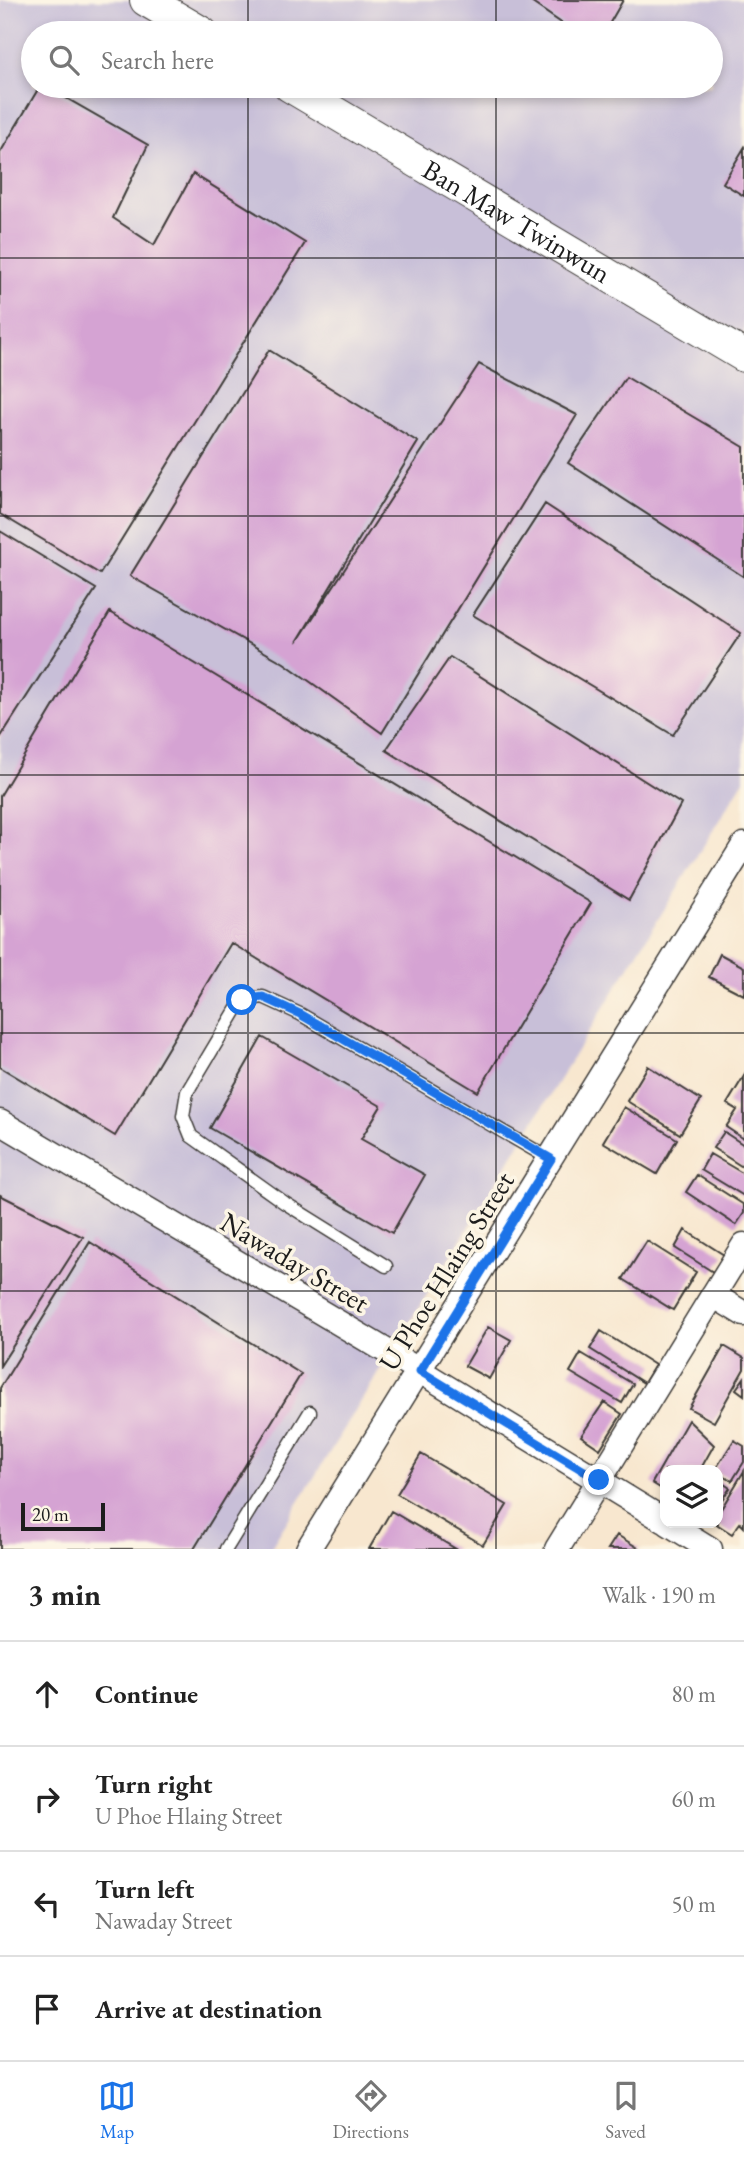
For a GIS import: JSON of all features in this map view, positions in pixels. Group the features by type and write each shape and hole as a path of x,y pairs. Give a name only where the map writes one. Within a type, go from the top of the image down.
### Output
{"street":[{"path":"146,0 182,21"},
{"name":"Ban Maw Twinwun","path":"310,98 744,356"},
{"name":"U Phoe Hlaing Street","path":"308,1549 744,845"},
{"name":"Nawaday Street","path":"0,1122 420,1371 660,1518"},
{"path":"557,1549 744,1245"},
{"path":"713,1296 744,1314"},
{"name":"Nawaday Street","path":"676,1528 710,1549"}],"lane":[{"path":"386,1266 285,1203 191,1136 183,1116 187,1092 242,1000 263,997 300,1014 551,1159"},
{"path":"226,1549 310,1412"}],"shaded area":[{"path":"0,0 744,0 744,780 270,1549 0,1549"}],"building":[{"path":"528,0 623,0 611,21 559,21"},
{"path":"33,98 66,98 148,145 113,218 154,245 193,174 305,243 100,574 0,514 0,153"},
{"path":"744,148 744,196 723,183"},
{"path":"269,350 418,442 297,642 479,364 577,415 382,733 284,663 130,576"},
{"path":"626,377 744,447 744,577 568,463"},
{"path":"545,504 741,633 673,735 473,615"},
{"path":"0,531 96,589 0,738"},
{"path":"110,612 591,903 478,1092 231,943 115,1136 0,1067 0,796"},
{"path":"450,657 681,804 629,900 386,750"},
{"path":"720,954 744,967 744,995 709,977"},
{"path":"262,1037 381,1106 361,1139 425,1175 392,1233 210,1128"},
{"path":"648,1066 701,1100 680,1134 627,1101"},
{"path":"744,1076 744,1139 726,1127 737,1110 727,1104"},
{"path":"624,1107 677,1139 657,1174 603,1142"},
{"path":"724,1132 744,1145 744,1168 713,1148"},
{"path":"710,1154 744,1174 744,1196 701,1170"},
{"path":"697,1175 744,1205 744,1213 736,1225 686,1192"},
{"path":"0,1195 83,1237 0,1366"},
{"path":"685,1230 724,1255 713,1272 675,1248"},
{"path":"647,1241 696,1272 673,1310 623,1279"},
{"path":"90,1242 301,1374 194,1549 0,1549 0,1388"},
{"path":"488,1327 511,1340 489,1379 465,1366"},
{"path":"601,1331 655,1365 644,1383 590,1349"},
{"path":"724,1346 744,1358 744,1369 714,1422 689,1408"},
{"path":"581,1353 633,1384 622,1403 570,1372"},
{"path":"744,1378 744,1395 736,1389"},
{"path":"604,1402 622,1414 600,1449 581,1436"},
{"path":"688,1420 714,1445 703,1465 662,1465"},
{"path":"734,1440 744,1446 744,1462 732,1481 723,1476 723,1465 718,1465"},
{"path":"421,1454 507,1505 483,1545 397,1494"},
{"path":"660,1469 660,1488 652,1483"},
{"path":"744,1471 744,1527 740,1523 732,1534 723,1528 723,1506"},
{"path":"723,1483 730,1488 723,1498"},
{"path":"391,1511 456,1549 369,1549"},
{"path":"617,1535 640,1549 608,1549"}],"route":[{"path":"242,1000 263,997 300,1014 551,1159 420,1371 599,1480"}]}
